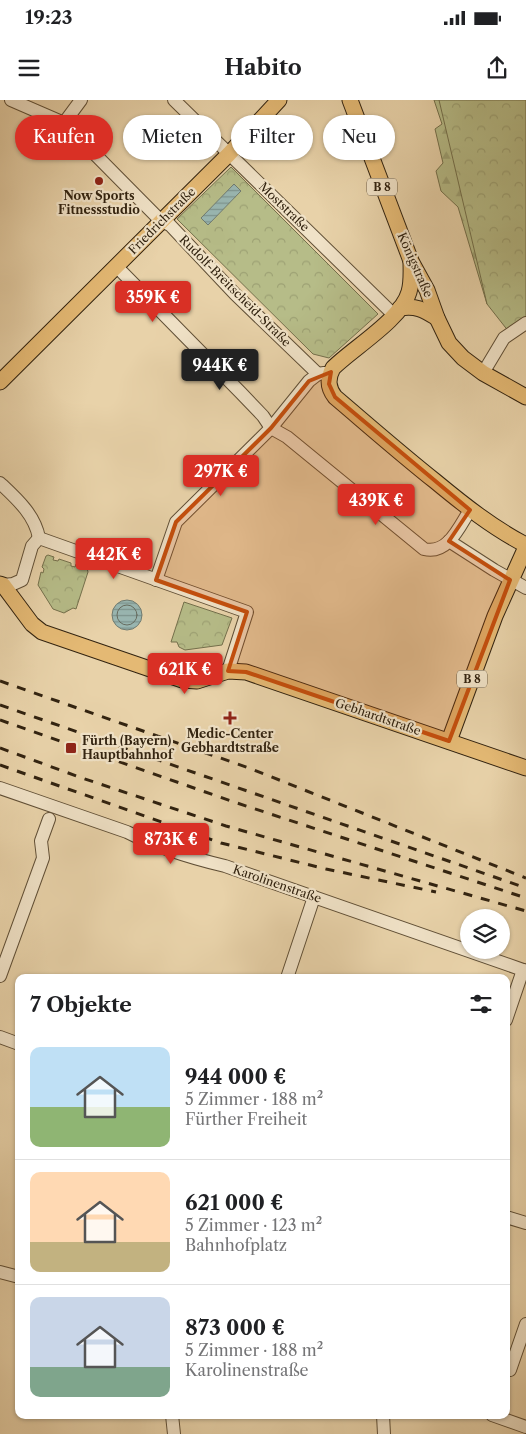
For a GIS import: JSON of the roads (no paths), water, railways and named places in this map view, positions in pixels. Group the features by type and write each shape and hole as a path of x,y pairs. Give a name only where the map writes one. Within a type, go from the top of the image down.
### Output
{"main road":[{"name":"Friedrichstraße","path":"0,382 229,154 279,100"},
{"name":"Königstraße","path":"350,100 411,261 427,290 437,318"},
{"name":"B 8","path":"326,377 336,365 397,312 405,302 409,293 411,261"},
{"path":"397,312 411,306 422,308 437,318"},
{"name":"B 8","path":"437,318 449,343 463,358 483,373 526,398"},
{"name":"Rudolf-Breitscheid-Straße","path":"326,377 330,391 335,397 470,510 526,546"},
{"name":"B 8","path":"449,741 495,616 526,546"},
{"path":"2,585 32,624 42,632 182,680 197,681 228,671"},
{"name":"Gebhardtstraße","path":"228,671 246,672 526,768"}],"street":[{"name":"Rudolf-Breitscheid-Straße","path":"11,100 46,115"},
{"path":"70,115 81,100"},
{"name":"Moststraße","path":"178,104 397,312"},
{"name":"Rudolf-Breitscheid-Straße","path":"101,160 161,221 170,224 235,294 326,377"},
{"path":"116,266 241,393 263,416 271,428 287,437 424,549 436,550 445,545 470,510"},
{"path":"483,373 504,338 526,323"},
{"path":"156,580 176,522 271,428 309,381 326,377"},
{"path":"0,483 30,514 38,533 156,580 247,612 228,671"},
{"path":"2,585 13,584 22,580 38,533"},
{"path":"449,541 510,580 526,588"},
{"name":"Karolinenstraße","path":"0,788 127,832 192,858 225,866 524,971"},
{"path":"0,976 6,942 43,858 41,841 49,819"},
{"path":"287,974 314,897"},
{"path":"510,1009 524,971"},
{"path":"0,1038 15,1043"},
{"path":"510,1218 526,1224"},
{"path":"0,1272 15,1276"},
{"path":"510,1370 526,1324"},
{"path":"172,1419 174,1434"},
{"path":"383,1419 384,1434"},
{"path":"503,1419 526,1427"}],"water":[{"path":"234,184 241,191 208,225 201,218"},
{"path":"127,600 133,601 141,609 141,621 133,629 127,630 121,629 113,621 112,615 113,609 121,601"}],"railway":[{"path":"0,681 249,768 526,878"},
{"path":"0,705 526,888"},
{"path":"0,720 231,801 526,898"},
{"path":"0,748 82,778 226,826 526,911"},
{"path":"0,765 221,843 326,869 436,892"}],"place":[{"name":"Now Sports Fitnessstudio","path":"99,181"},
{"name":"Medic-Center Gebhardtstraße","path":"230,718"},
{"name":"Fürth (Bayern) Hauptbahnhof","path":"71,748"}]}
